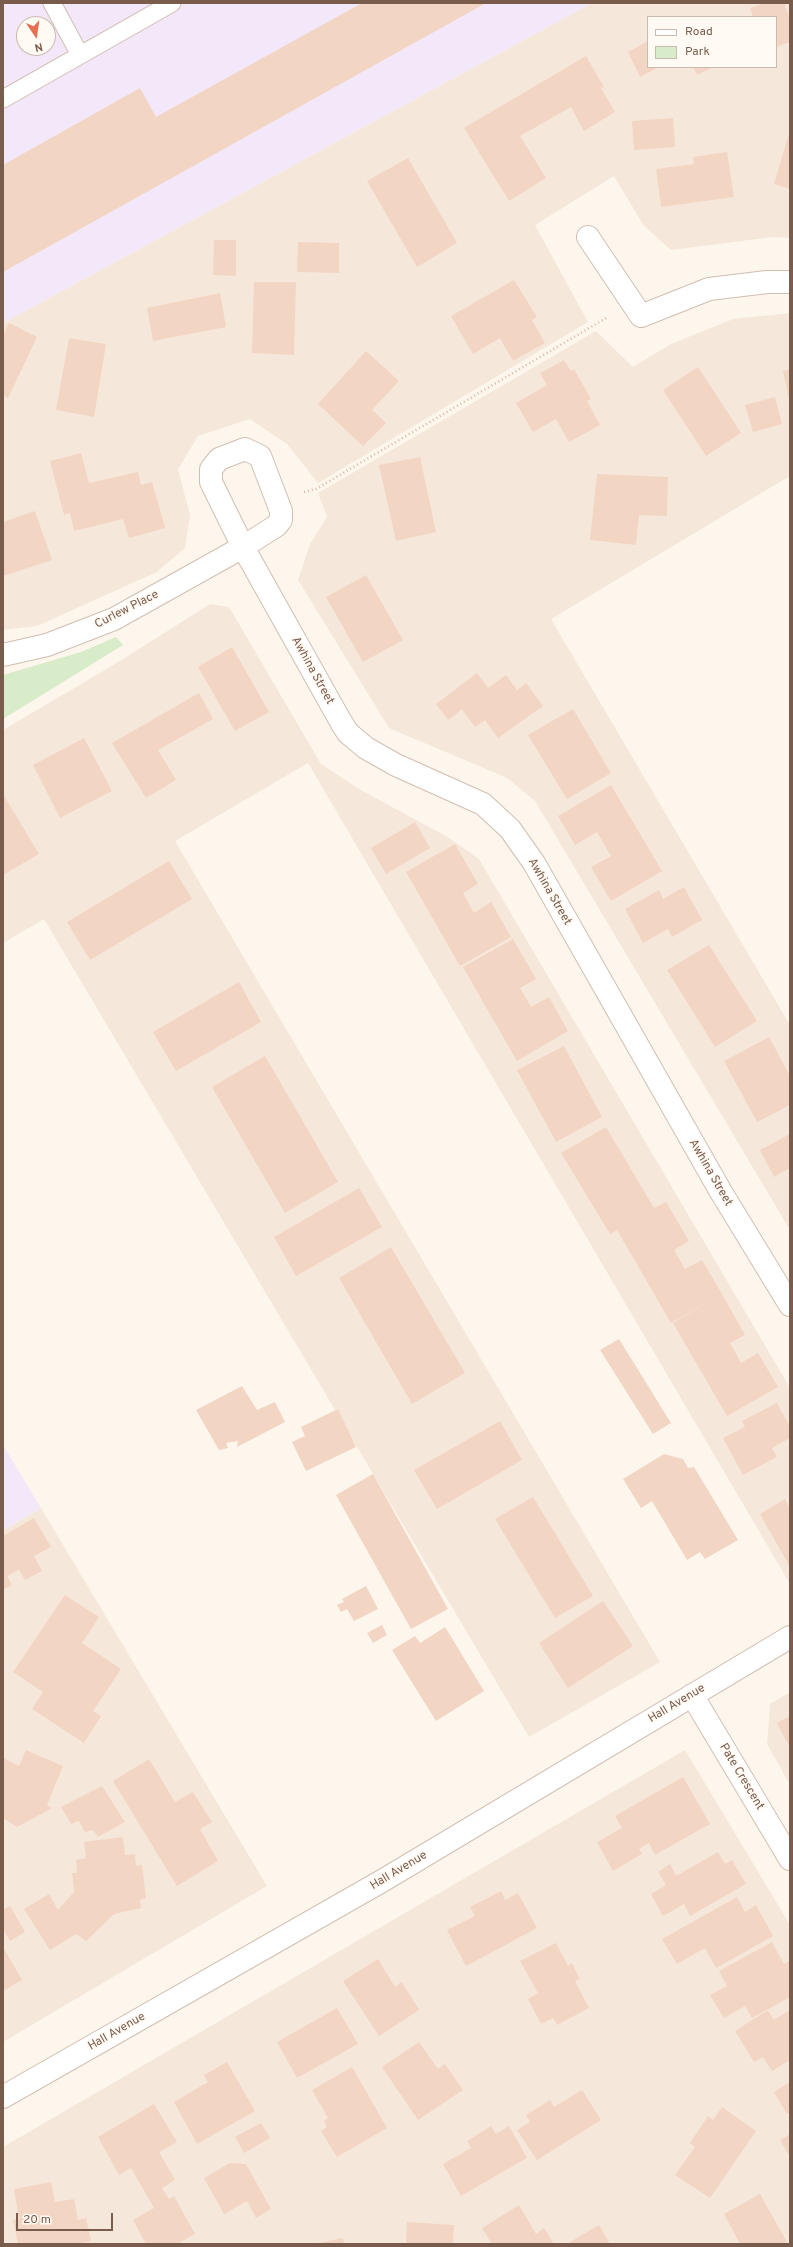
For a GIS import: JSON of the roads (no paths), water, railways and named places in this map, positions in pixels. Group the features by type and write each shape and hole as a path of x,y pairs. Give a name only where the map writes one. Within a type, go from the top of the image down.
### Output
{"street":[{"path":"588,237 641,316 709,289 767,282 790,282"},
{"name":"Curlew Place","path":"3,655 47,645 114,619 243,547 276,526 281,520 281,511 260,456 245,449 219,459 211,469 211,482 243,547"},
{"name":"Awhina Street","path":"243,547 340,722 348,733 366,748 396,764 483,804 510,830 534,863 721,1192 790,1305"},
{"name":"Hall Avenue","path":"3,2097 382,1881 790,1638"},
{"name":"Pate Crescent","path":"692,1695 790,1859"}],"lane":[{"path":"52,3 80,55"},
{"path":"3,99 172,3"}]}
